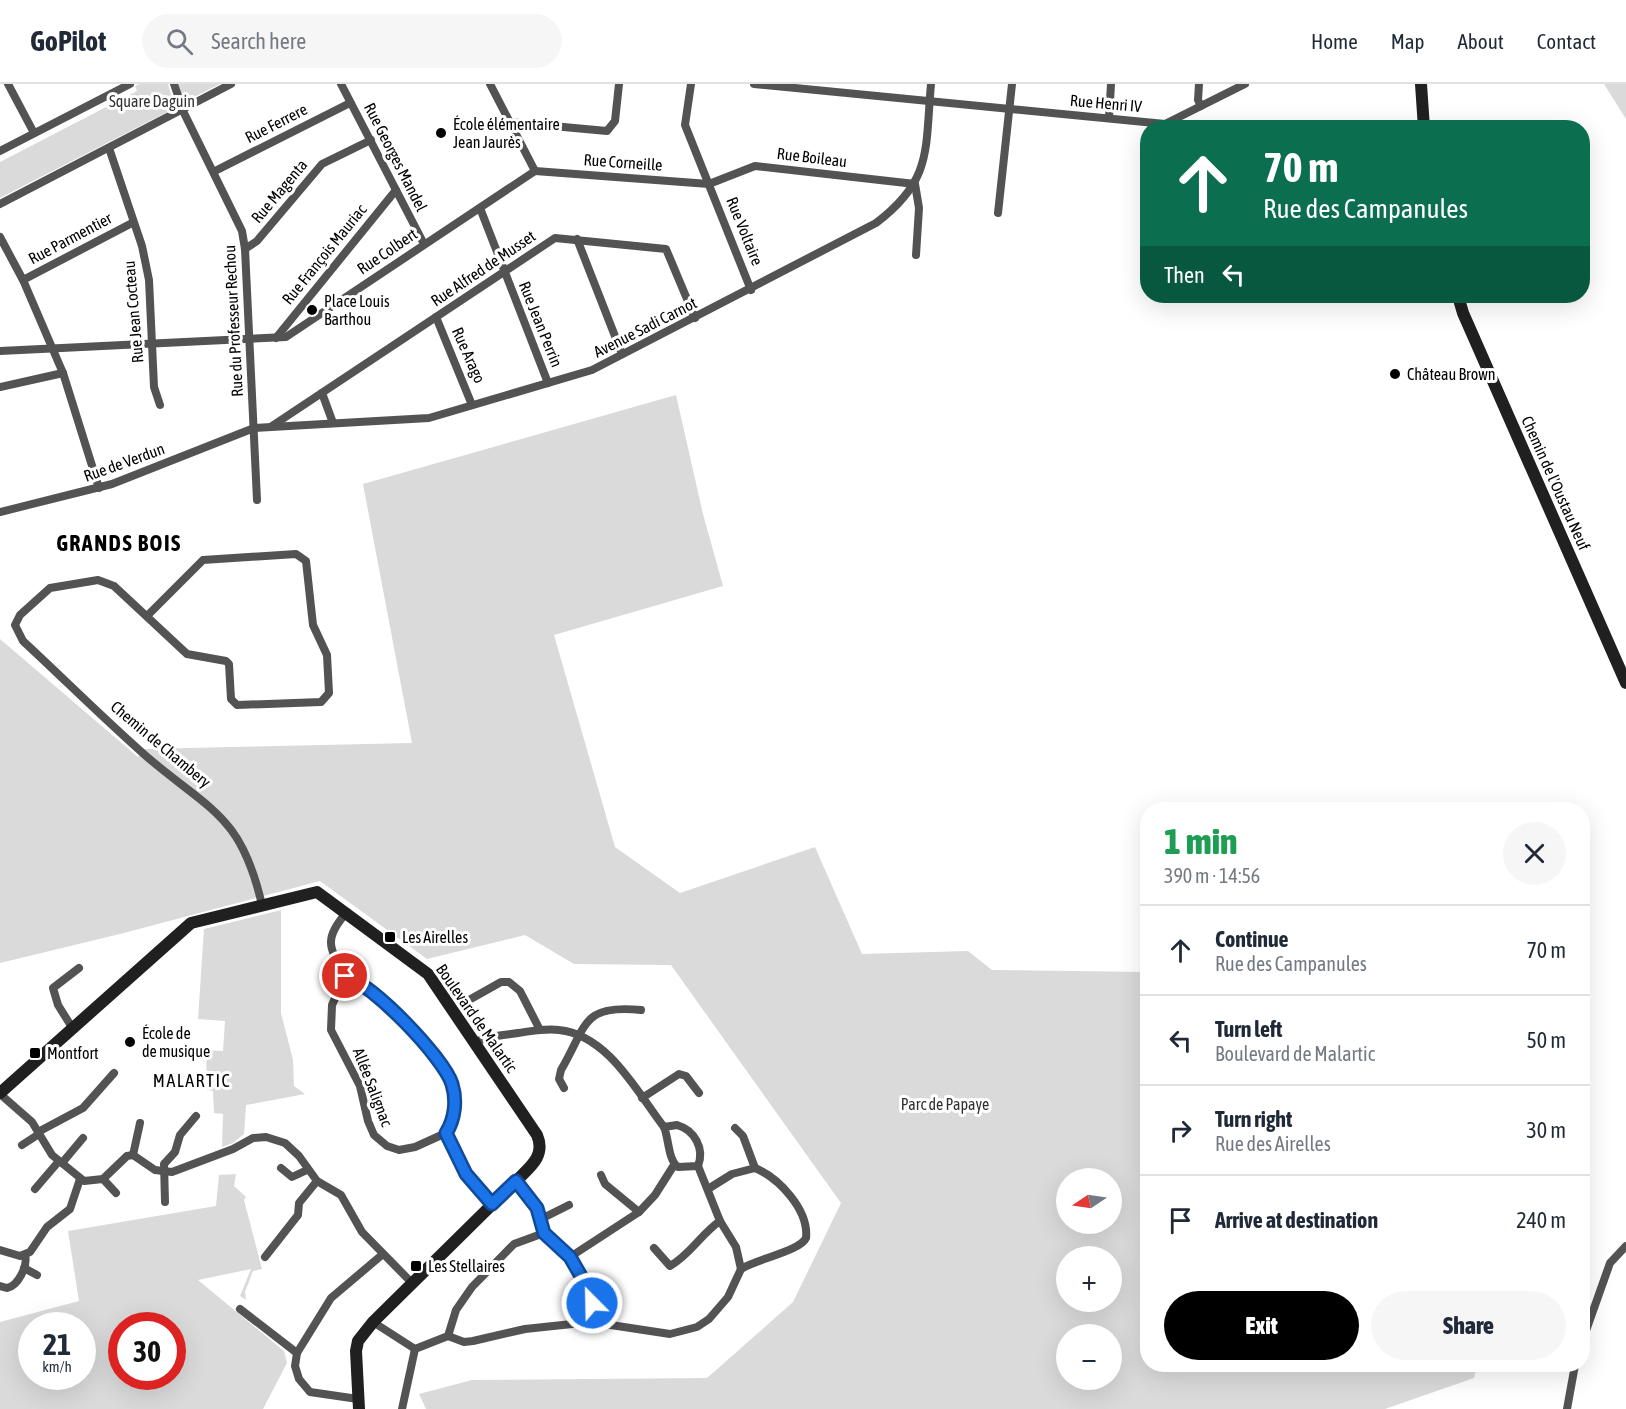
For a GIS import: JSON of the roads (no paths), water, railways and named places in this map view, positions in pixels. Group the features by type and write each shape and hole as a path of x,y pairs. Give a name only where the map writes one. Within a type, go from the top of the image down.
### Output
{"street":[{"path":"8,84 34,133"},
{"path":"0,151 130,84"},
{"name":"Rue du Professeur Rechou","path":"174,84 183,109 215,171 242,231 245,249 257,500"},
{"path":"0,204 231,84"},
{"name":"Rue Georges Mandel","path":"341,84 424,244"},
{"path":"490,84 536,171"},
{"path":"509,122 608,131 615,121 619,84"},
{"name":"Rue Voltaire","path":"691,84 685,125 751,290"},
{"name":"Rue Henri IV","path":"754,84 841,88 930,102 1140,121"},
{"name":"Avenue Sadi Carnot","path":"254,428 429,418 592,370 751,290 876,223 900,205 915,184 924,160 931,84"},
{"path":"998,213 1012,84"},
{"path":"1109,118 1111,84"},
{"path":"1199,84 1198,99 1201,106 1245,84"},
{"path":"1421,84 1423,120"},
{"name":"Rue Ferrere","path":"215,171 351,103"},
{"name":"Rue Henri IV","path":"1173,120 1201,106"},
{"name":"Rue Magenta","path":"245,249 257,241 322,164 371,140"},
{"name":"Rue Jean Cocteau","path":"109,148 141,246 149,280 154,387 160,405"},
{"name":"Rue Boileau","path":"709,184 755,166 915,184"},
{"name":"Rue Corneille","path":"536,171 709,184"},
{"name":"Rue Colbert","path":"0,351 286,337 536,171"},
{"path":"915,184 919,208 916,255"},
{"name":"Rue François Mauriac","path":"276,338 396,190"},
{"name":"Rue Jean Perrin","path":"480,208 548,383"},
{"name":"Rue Parmentier","path":"23,280 132,223"},
{"path":"0,237 23,280 63,373 99,488"},
{"name":"Rue Alfred de Musset","path":"272,426 555,238 666,249 695,318"},
{"path":"577,239 622,354"},
{"name":"Chemin de l'Oustau Neuf","path":"1460,303 1626,682"},
{"name":"Rue Arago","path":"436,316 472,405"},
{"path":"0,387 63,373"},
{"path":"322,393 333,423"},
{"name":"Rue de Verdun","path":"0,513 99,488 254,428"},
{"path":"301,555 307,566 313,624 327,655 328,696 321,702 237,705 231,699 229,664 226,661 187,654 147,616 195,565 203,560 301,555"},
{"name":"Chemin de Chambery","path":"147,616 110,584 88,580 50,588 20,615 15,625 23,641 119,731 147,756 202,798 224,819 247,852 262,905"},
{"name":"Boulevard de Malartic","path":"0,1094 191,923 317,892 428,974 537,1135 541,1146 537,1159 373,1322 358,1341 356,1351 359,1404"},
{"path":"347,912 335,927 330,941 331,952 345,976 383,998 448,1075 455,1098 451,1126 446,1133 466,1174 492,1204"},
{"path":"73,1029 58,1005 53,988 80,968"},
{"name":"Allée Salignac","path":"345,976 332,1005 331,1030 360,1086 368,1121 374,1135 387,1146 399,1150 415,1147 446,1133"},
{"path":"470,1000 501,982 509,982 520,991 540,1030"},
{"path":"564,1088 559,1079 561,1070 593,1016 614,1007 641,1010"},
{"path":"474,1043 540,1030 558,1029 580,1035 597,1044 663,1127 674,1165 655,1196 639,1212 570,1257"},
{"path":"22,1144 83,1108 114,1073"},
{"path":"642,1098 679,1074 686,1076 699,1093"},
{"path":"0,1094 32,1122 46,1149 80,1179 89,1181 103,1179 120,1160 133,1155"},
{"path":"165,1202 164,1164 176,1152 180,1135 195,1116"},
{"path":"133,1155 140,1123"},
{"path":"415,1348 448,1336 464,1342 525,1329 591,1322 655,1334 683,1332 697,1327 717,1312 729,1297 741,1269 736,1246 720,1221 698,1166 698,1148 691,1130 677,1125 663,1127"},
{"path":"735,1128 743,1136 755,1168 774,1179 797,1207 806,1225 806,1238 803,1243 792,1250 770,1255 741,1269"},
{"path":"133,1155 148,1167 172,1172 260,1137 291,1147 317,1181 340,1195 362,1232 413,1284"},
{"path":"35,1189 83,1138"},
{"path":"674,1165 691,1168 698,1166"},
{"path":"281,1168 292,1177 307,1170"},
{"path":"708,1189 732,1174 755,1168"},
{"path":"601,1175 605,1184 639,1212"},
{"path":"0,1286 12,1287 24,1268 25,1255 35,1247 47,1227 70,1209 80,1179"},
{"path":"103,1179 116,1193"},
{"path":"266,1257 298,1215 299,1203 317,1181"},
{"path":"516,1181 533,1201 544,1233 570,1257 591,1297 591,1322"},
{"path":"541,1219 569,1205"},
{"path":"654,1248 670,1266 679,1261 705,1231 720,1221"},
{"path":"448,1336 456,1310 472,1287 514,1244 544,1233"},
{"path":"1590,1320 1611,1263 1620,1250 1626,1246"},
{"path":"0,1250 25,1255"},
{"path":"359,1404 310,1392 299,1379 296,1366 297,1353 331,1298 383,1254"},
{"path":"24,1268 37,1275"},
{"path":"240,1309 297,1353"},
{"path":"373,1322 415,1348"},
{"path":"402,1409 415,1348"},
{"path":"1567,1409 1574,1372"}],"place":[{"name":"École élémentaire Jean Jaurès","path":"441,133"},
{"name":"Place Louis Barthou","path":"312,310"},
{"name":"Château Brown","path":"1395,374"},
{"name":"Les Airelles","path":"390,937"},
{"name":"École de de musique","path":"130,1042"},
{"name":"Montfort","path":"35,1053"},
{"name":"Les Stellaires","path":"416,1266"}],"district":[{"name":"GRANDS BOIS","path":"119,543"},
{"name":"MALARTIC","path":"192,1080"}],"park label":[{"name":"Square Daguin","path":"152,101"},
{"name":"Parc de Papaye","path":"945,1104"}]}
